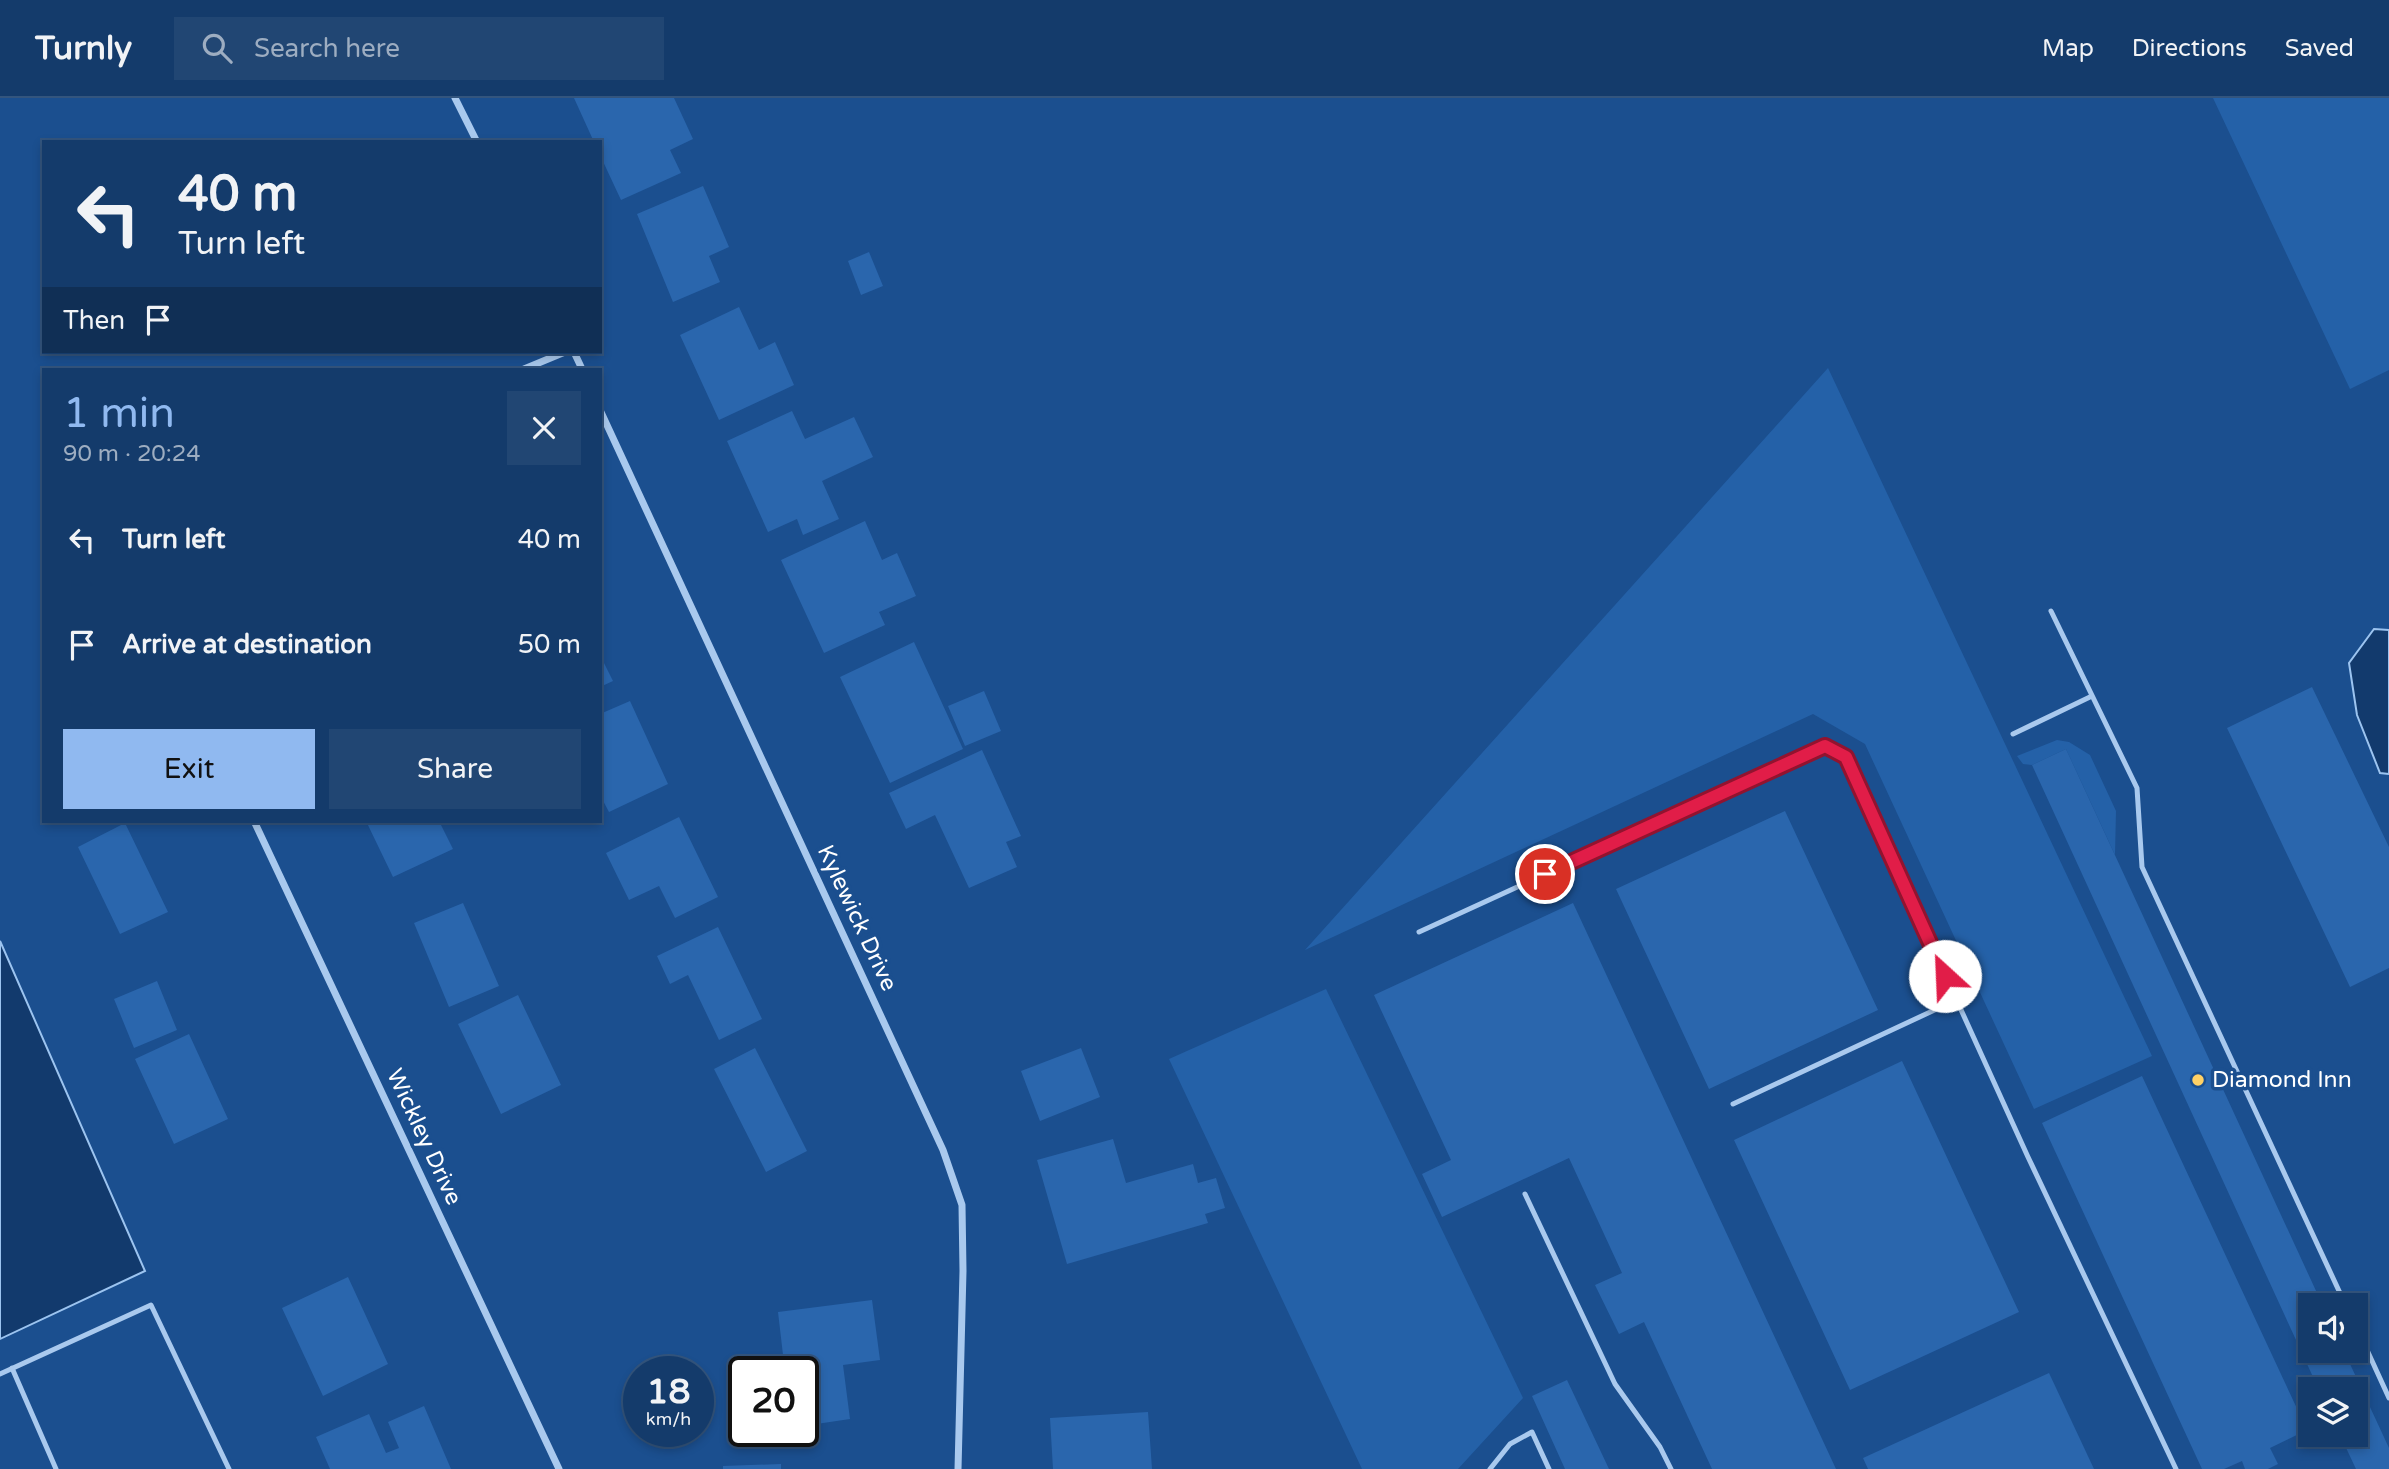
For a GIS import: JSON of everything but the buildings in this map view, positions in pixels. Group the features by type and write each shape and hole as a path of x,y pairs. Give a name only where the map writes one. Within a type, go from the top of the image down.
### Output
{"street":[{"path":"455,98 476,140"},
{"path":"526,368 560,354"},
{"name":"Kylewick Drive","path":"602,414 943,1150 962,1205 958,1469"},
{"name":"Wickley Drive","path":"255,823 559,1469"}],"lane":[{"path":"2051,611 2137,788 2142,867 2340,1293"},
{"path":"2013,734 2092,696"},
{"path":"1419,932 1825,746 1846,757 1956,1000 2176,1469"},
{"path":"1732,1104 1956,1000"},
{"path":"1525,1194 1615,1384 1660,1447 1671,1469"},
{"path":"0,1374 151,1305 229,1469"},
{"path":"2368,1352 2389,1398"},
{"path":"12,1368 56,1469"},
{"path":"1490,1469 1510,1444 1532,1432 1549,1469"}],"shaded area":[{"path":"2213,98 2389,98 2389,370 2350,389"},
{"path":"1828,368 2152,1056 2034,1109 1865,744 1813,714 1305,950"},
{"path":"2374,629 2389,630 2389,774 2380,773 2357,715 2349,663"},
{"path":"2057,740 2069,742 2090,755 2116,811 2115,855 2066,749 2032,765 2023,764 2017,756"},
{"path":"0,941 145,1271 0,1339"},
{"path":"1326,989 1523,1398 1458,1469 1362,1469 1169,1059"}],"place":[{"name":"Diamond Inn","path":"2198,1080"}],"route":[{"path":"1545,874 1825,746 1846,757 1945,976"}]}
